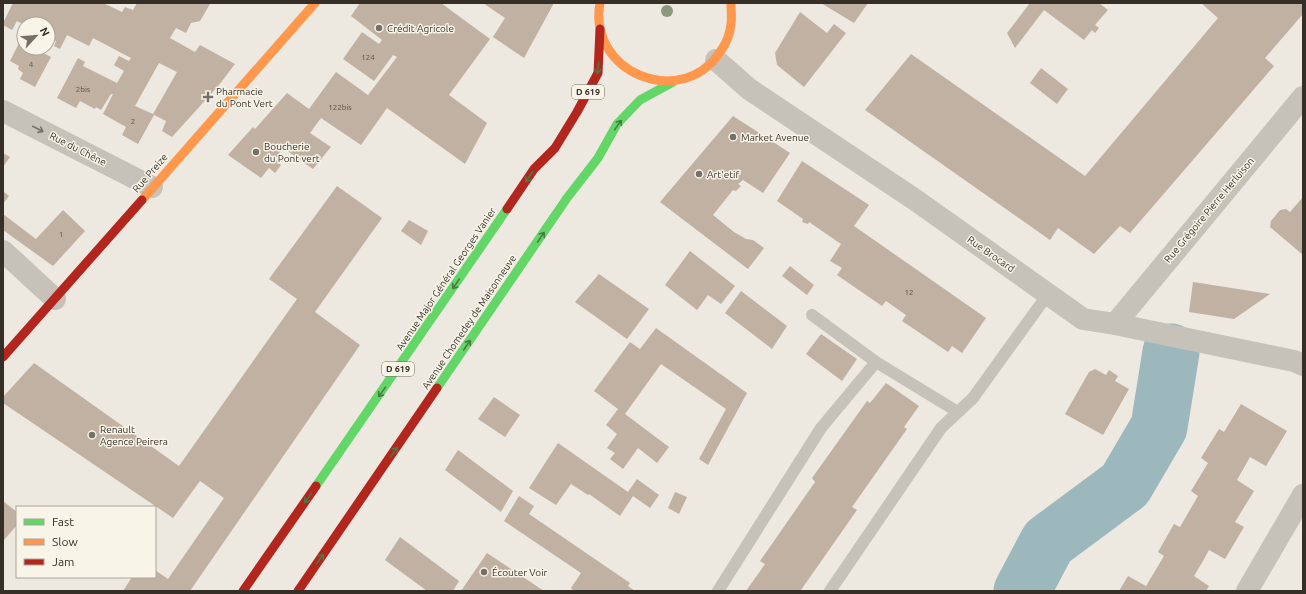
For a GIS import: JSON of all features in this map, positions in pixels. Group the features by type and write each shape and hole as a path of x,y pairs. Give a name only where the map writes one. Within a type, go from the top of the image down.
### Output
{"main road":[{"name":"Rue Preize","path":"3,358 315,3"},
{"path":"600,3 600,29 607,47 619,63 635,75 653,81 673,82 689,78 704,70 716,60 726,43 732,24 731,3"},
{"name":"Avenue Major Général Georges Vanier","path":"244,591 534,169 554,148 578,112 598,73 600,29"},
{"name":"Avenue Chomedey de Maisonneuve","path":"298,591 567,198 598,158 617,124 640,100 673,82"}],"street":[{"name":"Rue Brocard","path":"716,60 749,89 914,199 1083,319 1116,324 1286,360 1303,365"},
{"name":"Rue Grégoire Pierre Herluison","path":"1116,324 1303,97"},
{"name":"Rue du Chêne","path":"3,111 152,187"},
{"path":"3,251 55,299"},
{"path":"1247,591 1303,495"}],"lane":[{"path":"830,591 941,428 973,398 1048,294"},
{"path":"812,315 876,362 958,412"},
{"path":"718,591 821,428 876,362"}],"building":[{"path":"13,3 103,3 122,12 125,7 133,10 137,3 208,3 210,4 200,21 191,23 186,33 176,28 170,38 195,52 200,45 235,64 219,85 172,137 162,131 166,121 154,115 138,144 122,135 126,127 103,114 113,94 111,94 101,110 96,107 95,109 80,101 76,108 57,98 78,58 85,62 83,66 117,83 124,71 114,65 119,56 129,61 131,58 93,38 89,46 67,35 60,49 56,47 56,16 16,16 16,23 12,30 3,25","holes":["159,63 177,72 153,114 135,106"]},
{"path":"360,3 441,3 490,39 449,95 487,123 465,164 387,108 361,145 321,118 310,133 331,147 313,169 283,148 275,159 281,165 275,173 269,168 261,178 228,155 253,127 255,129 287,93 309,109 336,72 368,95 397,57 393,55 374,81 343,59 362,32 379,44 382,40 351,16"},
{"path":"483,3 554,3 524,58 493,37 505,18"},
{"path":"821,3 868,3 854,23"},
{"path":"1030,3 1099,3 1108,10 1095,25 1099,28 1095,33 1092,30 1084,40 1044,10 1015,48 1007,33"},
{"path":"1201,3 1303,3 1303,14 1265,58 1274,66 1130,233 1120,226 1094,254 1058,228 1050,240 865,110 911,54 1085,176 1218,18"},
{"path":"800,12 827,33 834,24 846,33 804,87 777,65 775,53"},
{"path":"16,49 16,56 51,57 35,87 20,79 23,73 18,69 19,66 10,61"},
{"path":"1041,68 1068,89 1057,104 1030,83"},
{"path":"733,116 790,153 763,193 743,180 738,184 741,186 736,191 733,190 713,215 734,232 746,239 753,240 764,248 748,269 660,202"},
{"path":"3,153 10,157 3,167"},
{"path":"802,161 869,205 854,226 986,318 962,353 952,346 948,352 902,321 906,315 886,301 882,306 837,275 842,268 830,261 841,244 809,222 808,224 802,222 803,219 777,201"},
{"path":"337,186 382,218 315,312 360,345 190,591 123,591 131,578 156,578 156,571 168,579 224,498 200,481 173,518 3,403 3,397 34,363 179,466 297,299 269,279"},
{"path":"4,192 9,196 3,204 3,193"},
{"path":"1303,197 1303,255 1270,227 1271,221 1280,210 1286,209 1290,212"},
{"path":"63,210 85,231 53,266 3,230 3,214 36,239"},
{"path":"409,220 428,231 421,245 401,231"},
{"path":"690,251 735,286 721,304 708,295 697,310 665,285"},
{"path":"790,266 814,285 807,295 782,276"},
{"path":"599,274 649,309 627,339 575,302"},
{"path":"1193,282 1270,294 1234,319 1189,312"},
{"path":"741,291 787,326 772,349 725,313"},
{"path":"656,328 747,393 708,465 699,459 726,409 661,364 625,414 669,447 657,463 638,448 623,469 610,459 615,453 607,448 617,434 606,425 618,409 594,391 630,342 640,349"},
{"path":"821,334 857,359 842,381 806,354"},
{"path":"1095,369 1106,375 1109,370 1118,376 1115,381 1129,389 1103,435 1065,414 1089,372"},
{"path":"886,383 919,406 904,427 907,429 852,507 857,510 801,590 803,591 746,591 765,564 760,561 815,482 812,478 867,401 870,403"},
{"path":"494,397 520,415 505,437 478,419"},
{"path":"1241,404 1287,431 1266,466 1250,457 1237,480 1254,491 1235,522 1244,527 1225,559 1209,550 1194,576 1209,586 1206,591 1119,591 1128,576 1146,586 1164,556 1158,552 1174,524 1180,527 1198,496 1191,491 1208,463 1201,458 1219,429 1224,432"},
{"path":"558,443 628,492 637,479 659,495 650,508 633,496 620,516 589,494 588,495 571,484 556,505 529,488"},
{"path":"458,450 513,491 501,512 445,470"},
{"path":"675,492 687,497 679,514 668,508"},
{"path":"519,496 534,506 529,514 630,583 628,586 635,591 574,591 571,588 581,573 504,521"},
{"path":"3,501 16,511 16,526 3,541"},
{"path":"400,537 459,581 453,591 427,591 385,560"},
{"path":"487,553 544,591 461,591"}],"waterway":[{"path":"1022,591 1048,542 1125,485 1159,427 1171,352"}],"traffic: fast":[{"path":"437,388 567,198 598,158 617,124 640,100 673,82"},
{"path":"316,486 507,209"}],"traffic: slow":[{"path":"142,200 315,3"},
{"path":"600,3 600,27 608,48 622,64 640,76 661,81 683,79 703,70 720,52 730,31 731,3"}],"traffic: jam":[{"path":"507,209 534,169 555,148 598,73 600,29"},
{"path":"3,357 142,200"},
{"path":"298,591 437,388"},
{"path":"243,591 316,486"}],"place":[{"name":"Crédit Agricole","path":"379,28"},
{"name":"Pharmacie du Pont Vert","path":"208,97"},
{"name":"Market Avenue","path":"733,137"},
{"name":"Boucherie du Pont vert","path":"256,152"},
{"name":"Art'etif","path":"699,174"},
{"name":"Renault Agence Peirera","path":"92,435"},
{"name":"Écouter Voir","path":"484,572"}]}
